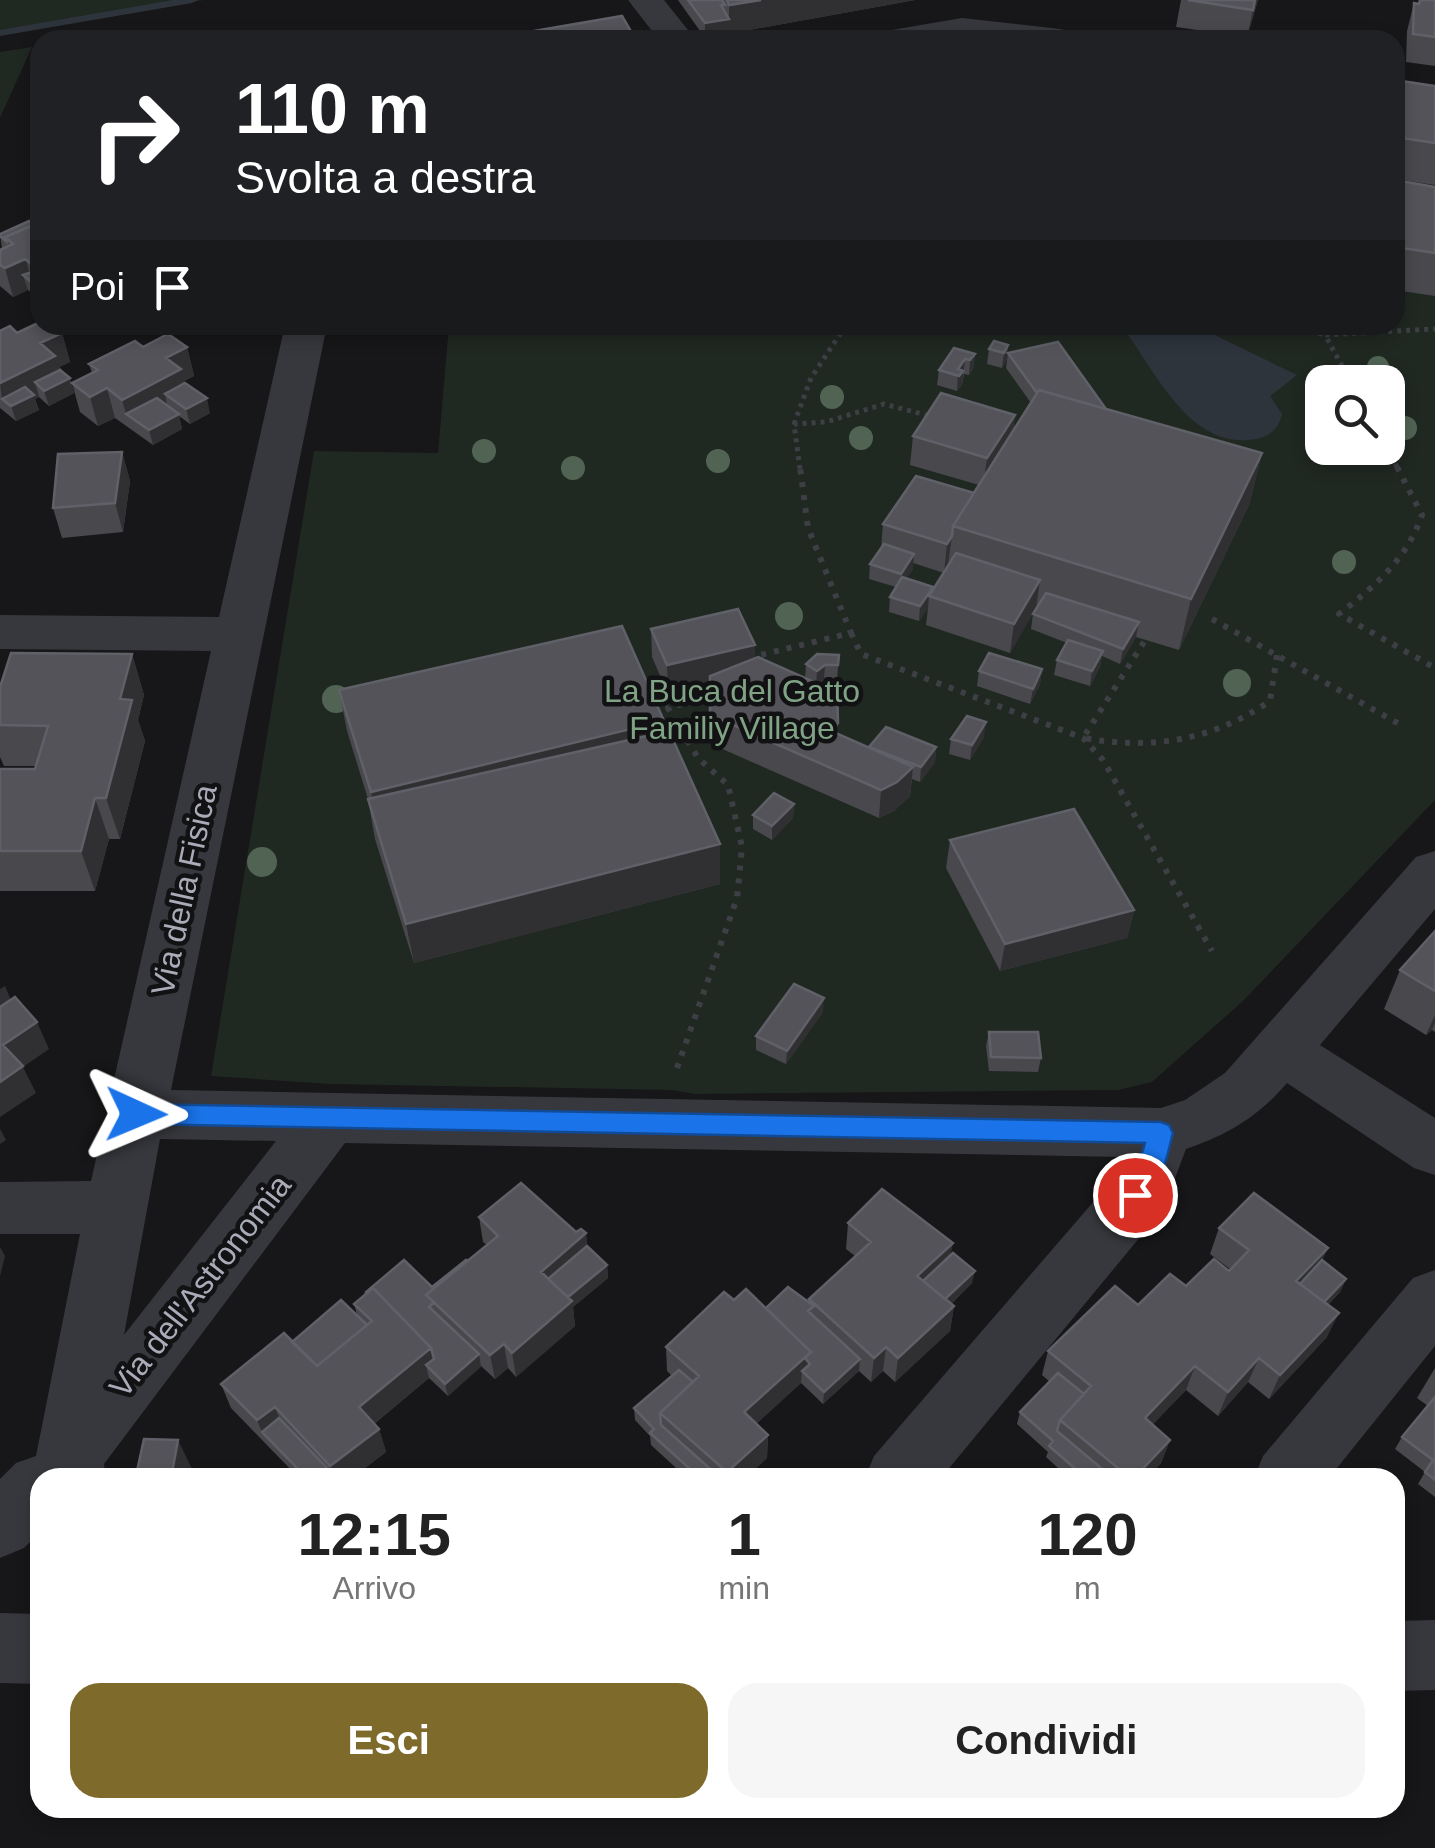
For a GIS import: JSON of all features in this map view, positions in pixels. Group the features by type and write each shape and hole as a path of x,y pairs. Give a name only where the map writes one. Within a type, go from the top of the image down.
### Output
{"street":[{"path":"646,0 670,30"},
{"name":"Via della Fisica","path":"59,1468 304,335"},
{"path":"0,632 238,634"},
{"path":"136,1114 1161,1133 1205,1118 1246,1090 1435,872"},
{"path":"1282,1050 1435,1150"},
{"name":"Via dell'Astronomia","path":"63,1468 331,1116"},
{"path":"906,1468 1123,1212 1147,1179 1161,1133"},
{"path":"0,1208 116,1207"},
{"path":"1295,1468 1435,1298"},
{"path":"0,1526 30,1499"},
{"path":"0,1648 30,1649"},
{"path":"1405,1656 1435,1655"}],"path":[{"path":"1405,331 1435,329"},
{"path":"839,335 811,378 794,424 808,528 861,654 1084,738 1129,747 1212,736 1240,724 1270,702 1278,655"},
{"path":"1324,335 1341,365"},
{"path":"794,424 826,422 884,404 940,419"},
{"path":"1396,465 1422,515 1417,534 1386,578 1339,614 1435,668"},
{"path":"1212,619 1400,725"},
{"path":"761,668 756,656 851,632"},
{"path":"1084,738 1144,642"},
{"path":"662,1122 737,898 742,847 728,786 698,758 668,708 717,694"},
{"path":"1084,738 1103,760 1212,951"}],"green space":[{"path":"0,0 204,0 0,35"},
{"path":"30,47 0,118 0,52"},
{"name":"La Buca del Gatto Familiy Village","path":"1405,106 1435,110 1435,800 1243,1001 1152,1082 1118,1090 695,1094 672,1090 330,1084 211,1076 314,451 438,453 448,335 1405,335"}],"shaded area":[{"path":"1128,335 1215,335 1297,375 1270,396 1282,414 1270,434 1256,439 1233,440 1213,434 1195,422 1164,388"}],"building":[{"path":"688,0 722,0 729,19 705,23"},
{"path":"727,0 761,0 729,5"},
{"path":"1188,0 1255,0 1253,10"},
{"path":"1420,0 1435,0 1435,37 1413,34 1414,3 1419,4"},
{"path":"622,16 630,30 540,30"},
{"path":"1405,82 1435,86 1435,143 1405,138"},
{"path":"1405,182 1435,187 1435,253 1405,248"},
{"path":"30,222 30,227 5,237 6,241 0,234"},
{"path":"30,226 30,263 25,259 5,268 0,265 0,250 13,244 5,237"},
{"path":"10,326 17,333 30,327 30,335 58,335 40,343 55,356 0,383 0,331"},
{"path":"169,335 187,347 166,358 181,369 122,400 107,388 90,397 72,383 98,370 89,364 135,341 143,347"},
{"path":"994,341 1008,345 1004,353 989,349"},
{"path":"1058,342 1106,409 1039,390 1037,393 1008,353"},
{"path":"954,348 975,354 970,360 965,359 958,369 963,371 959,376 939,370"},
{"path":"60,370 70,378 44,391 35,382"},
{"path":"185,383 207,398 186,409 165,394"},
{"path":"25,387 34,395 11,406 2,399"},
{"path":"1039,390 1262,453 1191,599 953,526"},
{"path":"941,393 1015,415 987,458 913,436"},
{"path":"157,398 179,414 149,430 126,414"},
{"path":"122,452 115,503 53,508 58,454"},
{"path":"916,476 974,493 953,526 947,544 883,524"},
{"path":"884,544 914,554 901,574 870,564"},
{"path":"956,553 1040,580 1014,624 929,596"},
{"path":"902,577 933,587 920,606 890,597"},
{"path":"1046,593 1139,622 1123,649 1033,614"},
{"path":"738,609 755,645 667,665 651,629"},
{"path":"622,626 664,721 371,792 339,690"},
{"path":"1068,640 1103,651 1092,671 1057,660"},
{"path":"11,653 132,654 120,699 132,700 106,798 95,798 81,851 0,851 0,769 35,769 48,726 0,725 0,687"},
{"path":"989,653 1042,669 1033,689 979,671"},
{"path":"817,654 839,655 838,665 825,665 817,671 806,664"},
{"path":"758,657 816,683 837,683 838,723 831,731 913,767 881,790 710,715 710,676"},
{"path":"967,716 986,722 972,745 951,739"},
{"path":"886,727 936,747 921,767 869,747"},
{"path":"669,731 720,844 406,924 368,799"},
{"path":"774,793 794,804 772,826 753,815"},
{"path":"1074,809 1134,910 1005,944 950,840"},
{"path":"1435,931 1435,991 1400,970"},
{"path":"794,984 824,998 787,1051 756,1036"},
{"path":"15,997 37,1022 3,1045 23,1066 0,1082 0,1007"},
{"path":"989,1032 1038,1032 1041,1058 991,1057"},
{"path":"521,1183 576,1232 581,1229 586,1233 541,1272 572,1301 512,1353 504,1344 490,1355 426,1295 498,1236 479,1217"},
{"path":"882,1189 953,1243 917,1276 954,1306 898,1358 886,1347 874,1358 809,1299 871,1242 848,1223"},
{"path":"1254,1193 1328,1248 1296,1281 1339,1313 1280,1375 1259,1358 1228,1392 1195,1366 1145,1418 1170,1440 1143,1468 1118,1468 1060,1420 1091,1386 1048,1351 1115,1286 1138,1305 1170,1274 1186,1286 1214,1259 1229,1271 1249,1250 1219,1228"},
{"path":"587,1246 607,1265 568,1297 548,1279"},
{"path":"953,1253 975,1271 945,1299 923,1281"},
{"path":"404,1260 432,1287 467,1261 426,1295 434,1302 429,1307 479,1354 445,1384 426,1365 434,1359 431,1348 373,1288 366,1292"},
{"path":"1322,1260 1346,1279 1324,1302 1300,1284"},
{"path":"788,1287 814,1306 808,1311 860,1359 824,1392 802,1371 810,1364 805,1358 811,1352 766,1308"},
{"path":"373,1288 431,1348 359,1407 379,1429 330,1466 275,1407 257,1420 221,1384 284,1333 317,1366 372,1321 354,1304"},
{"path":"746,1289 811,1352 744,1412 768,1435 731,1468 722,1468 660,1413 699,1376 666,1347 724,1292 734,1300"},
{"path":"341,1300 367,1325 317,1366 292,1342"},
{"path":"679,1370 693,1382 660,1413 661,1425 709,1468 689,1468 650,1433 654,1429 634,1408"},
{"path":"1058,1373 1084,1394 1060,1420 1057,1431 1101,1468 1074,1468 1049,1446 1053,1441 1020,1412"},
{"path":"1435,1397 1435,1458 1433,1460 1402,1437"},
{"path":"279,1418 327,1468 297,1468 262,1432"},
{"path":"144,1439 178,1440 173,1468 138,1468"},
{"path":"1435,1462 1435,1480 1425,1472"}],"waterway":[{"path":"0,33 192,0"}],"route":[{"path":"136,1114 1161,1133 1147,1179 1135,1195"}]}
